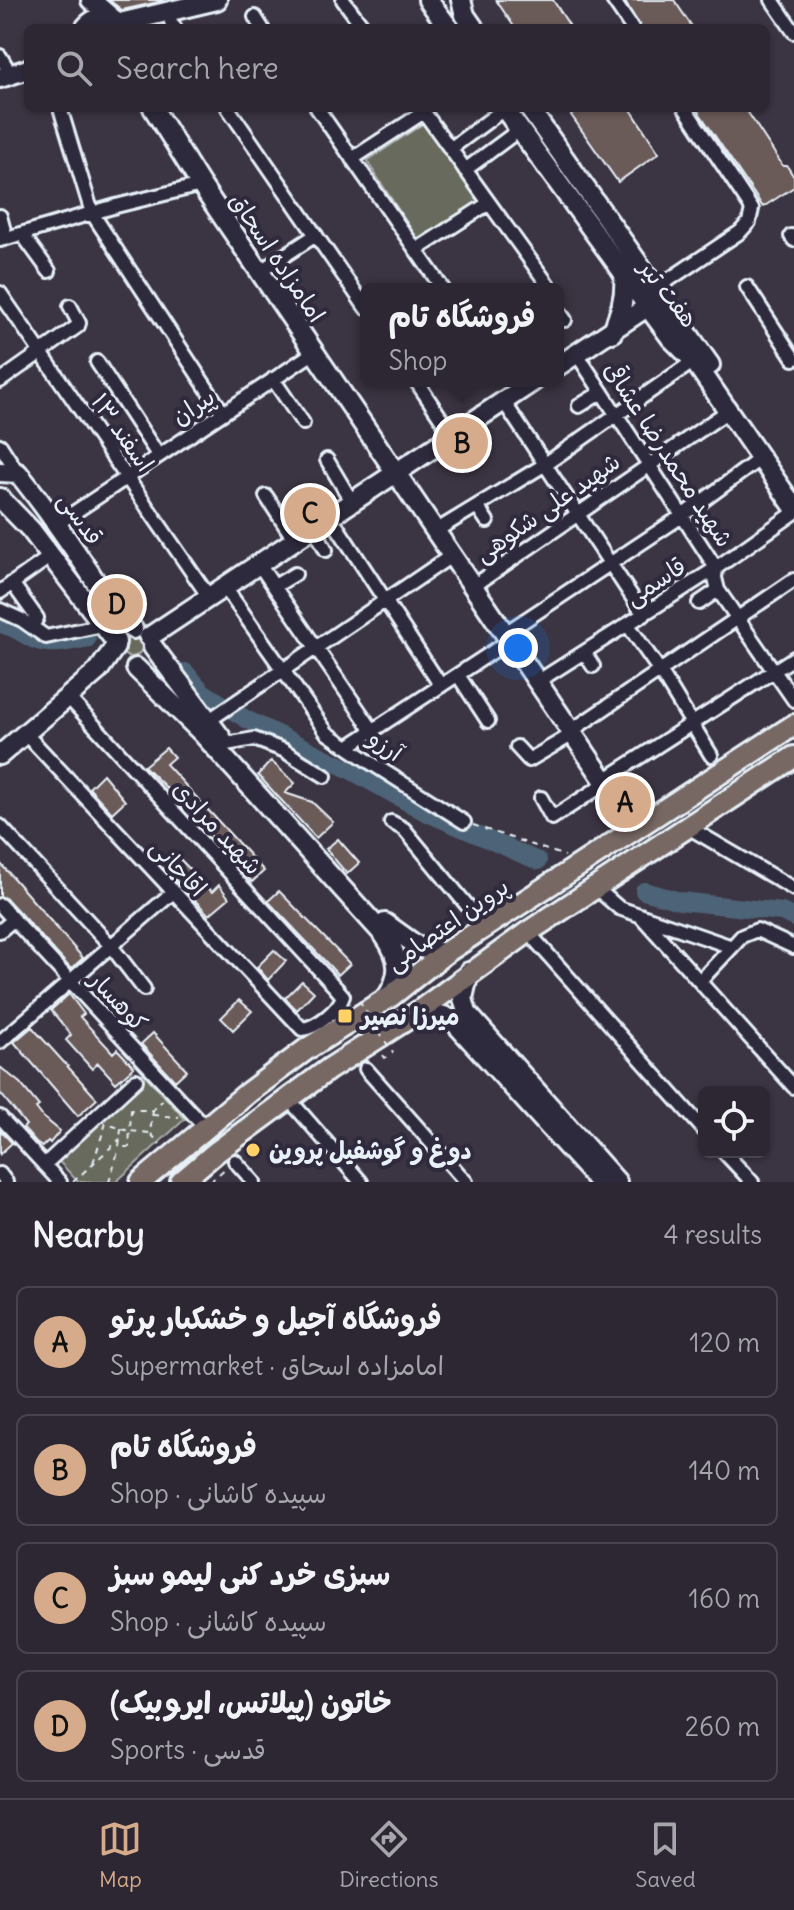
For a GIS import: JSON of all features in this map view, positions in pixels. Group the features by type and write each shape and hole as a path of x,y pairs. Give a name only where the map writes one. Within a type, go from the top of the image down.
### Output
{"main road":[{"name":"پروین اعتصامی","path":"141,1182 202,1123 307,1049 385,1000 445,953 794,725"},
{"path":"181,1182 288,1098 415,1014 469,972 791,761"}],"street":[{"path":"84,0 87,24"},
{"path":"91,0 118,23"},
{"path":"343,0 361,24"},
{"path":"428,0 446,24"},
{"path":"613,0 629,24"},
{"path":"772,0 794,31"},
{"path":"90,24 97,18 118,23 209,3"},
{"path":"172,24 209,3"},
{"path":"447,24 447,17 454,10 467,14"},
{"path":"2,67 24,60"},
{"path":"2,67 24,69"},
{"path":"61,112 92,213 223,413"},
{"name":"امامزاده اسحاق","path":"155,112 313,353 635,829"},
{"path":"231,112 360,299"},
{"path":"320,112 439,283"},
{"path":"352,159 420,112"},
{"path":"424,112 547,283"},
{"path":"450,149 499,112"},
{"name":"هفت تیر","path":"507,112 624,275 654,298 671,338 694,361 794,510"},
{"name":"هفت تیر","path":"532,112 654,298 794,486"},
{"path":"564,362 612,333 749,222 752,209 688,112"},
{"path":"465,170 519,130"},
{"path":"0,216 3,239 201,185"},
{"path":"416,250 489,203"},
{"path":"22,234 49,271"},
{"path":"259,272 316,235"},
{"path":"612,333 623,300 624,275"},
{"path":"747,287 794,359"},
{"name":"اسفند ۱۳","path":"0,293 127,476 216,591"},
{"path":"0,381 78,326 70,306"},
{"name":"پیران","path":"57,524 313,353"},
{"name":"شهید محمدرضا عشاقی","path":"577,354 716,568 718,590"},
{"path":"434,532 544,465 694,361"},
{"path":"97,362 158,455"},
{"path":"273,379 303,423"},
{"path":"420,387 453,436"},
{"path":"145,638 453,436 508,392 544,465 644,615"},
{"path":"579,406 602,392"},
{"name":"شهید علی شکوهی","path":"472,587 728,411"},
{"path":"0,445 9,473"},
{"path":"349,746 458,675 761,458"},
{"path":"327,460 352,502"},
{"name":"قدسی","path":"9,473 57,524 124,624 145,638"},
{"path":"266,496 294,539"},
{"path":"0,498 51,556 103,625 115,644 118,661 131,667 226,744 388,932 398,961 395,985 385,1000"},
{"path":"477,506 487,521"},
{"name":"قاسمی","path":"537,682 716,568 794,510"},
{"path":"330,516 441,686"},
{"path":"314,527 326,550"},
{"path":"0,592 51,556"},
{"path":"209,728 238,701 451,556"},
{"path":"258,563 373,731"},
{"path":"275,586 295,574"},
{"path":"517,747 529,760 794,580"},
{"path":"12,583 37,618 32,626"},
{"path":"699,603 718,590 794,700"},
{"name":"آرزو","path":"216,591 284,670 327,733 464,822"},
{"path":"0,610 46,637 103,625"},
{"path":"628,625 711,755"},
{"path":"0,755 98,671 122,633 145,638 209,728 388,932 420,948 445,953"},
{"path":"98,671 131,667 149,661 145,638"},
{"path":"584,652 593,666"},
{"path":"541,798 552,818 794,658"},
{"path":"458,675 488,721"},
{"name":"شهید مرادی","path":"68,697 343,996 340,1005 309,1029 302,1029"},
{"name":"اقاجانی","path":"25,733 302,1029"},
{"path":"226,744 254,739 283,750 325,776"},
{"path":"391,822 404,829 485,927"},
{"path":"0,826 111,946 144,989"},
{"path":"688,827 794,889"},
{"path":"596,888 619,908 732,947"},
{"path":"0,1042 172,893"},
{"name":"کوهسار","path":"0,905 202,1123"},
{"path":"640,915 794,1087"},
{"path":"0,931 13,920"},
{"path":"700,981 742,936 757,930 794,947"},
{"path":"528,932 698,1123"},
{"path":"469,972 460,1017 599,1182"},
{"path":"415,1014 460,1017 617,1182"},
{"path":"366,1069 466,1182"},
{"path":"44,1165 136,1080"},
{"path":"288,1098 361,1182"},
{"path":"0,1117 60,1182"},
{"path":"730,1158 752,1182"},
{"path":"235,1161 254,1182"},
{"path":"0,1174 6,1182"}],"path":[{"path":"464,822 584,862"},
{"path":"359,1001 393,1053 385,1058"},
{"path":"93,1164 106,1123 121,1129 150,1133 153,1110 173,1092"},
{"path":"119,1147 129,1147 131,1110 153,1110"},
{"path":"152,1115 202,1123"},
{"path":"109,1182 121,1129"},
{"path":"73,1182 120,1139"}],"green space":[{"path":"424,123 479,203 419,242 367,161"},
{"path":"131,635 139,638 142,646 139,654 131,657 123,654 120,646 123,638"},
{"path":"143,1073 185,1119 116,1182 78,1182 53,1155"}],"building":[{"path":"109,0 163,0 163,1 122,10"},
{"path":"496,0 553,0 568,24 512,24"},
{"path":"624,0 674,0 690,24 639,24"},
{"path":"576,112 633,112 659,153 618,182 571,115"},
{"path":"699,112 748,112 783,166 787,166 794,177 794,187 763,207"},
{"path":"166,748 174,757 166,764 264,871 252,882 185,806 144,766"},
{"path":"271,761 295,783 285,793 312,802 333,822 316,838 258,775"},
{"path":"103,774 125,801 112,813 89,788"},
{"path":"338,839 359,863 347,874 326,849"},
{"path":"177,856 212,892 219,885 229,898 209,915 164,868"},
{"path":"0,863 83,958 71,969 7,899 0,896"},
{"path":"279,891 350,964 338,975 268,901"},
{"path":"274,950 286,961 268,980 257,967"},
{"path":"302,981 314,992 297,1010 285,998"},
{"path":"69,994 84,1014 80,1017 113,1053 117,1049 134,1067 116,1083 98,1063 92,1069 66,1040 71,1035 51,1010"},
{"path":"239,1000 252,1011 233,1030 221,1018"},
{"path":"32,1027 97,1099 78,1116 14,1042"},
{"path":"153,1033 187,1070 175,1081 141,1044"},
{"path":"0,1067 20,1083 39,1106 36,1108 43,1117 60,1131 50,1143 48,1141 42,1147 23,1128 26,1125 0,1093"},
{"path":"0,1130 12,1143 0,1154"}],"waterway":[{"path":"0,624 41,642 87,639"},
{"path":"185,672 203,692 246,719 350,770 425,812 538,861"},
{"path":"644,891 680,901 782,912 794,918"}],"place":[{"name":"فروشگاه تام","path":"462,443"},
{"name":"سبزی خرد کنی لیمو سبز","path":"310,513"},
{"name":"خاتون (پیلاتس، ایروبیک)","path":"117,604"},
{"name":"فروشگاه آجیل و خشکبار پرتو","path":"625,802"},
{"name":"میرزا نصیر","path":"345,1016"},
{"name":"دوغ و گوشفیل پروین","path":"253,1150"}]}
